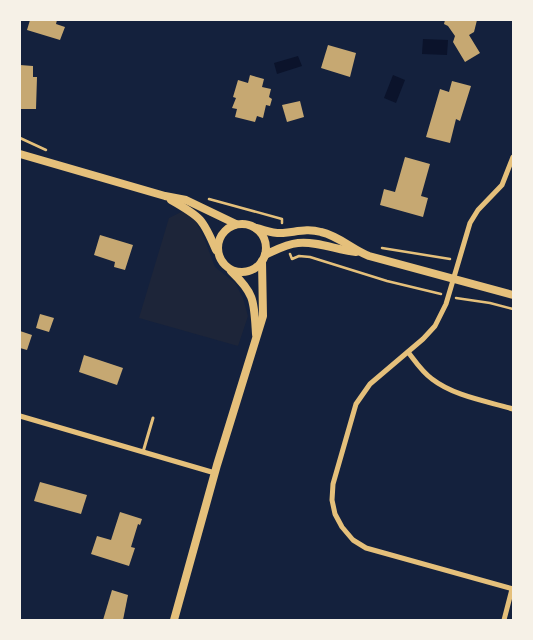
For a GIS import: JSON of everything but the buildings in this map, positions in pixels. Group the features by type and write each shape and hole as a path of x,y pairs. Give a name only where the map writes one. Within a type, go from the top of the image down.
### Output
{"street":[{"path":"20,154 165,196 186,200 236,224"},
{"path":"504,620 513,589 366,548 353,540 342,527 335,514 332,500 333,484 356,404 370,384 423,340 439,320 446,304 472,217 502,185 513,157"},
{"path":"165,196 202,220 226,267 241,280 251,296 254,307 256,336"},
{"path":"218,254 218,241 221,235 230,226 236,224 247,224 278,233 305,230 320,232 360,252"},
{"path":"174,620 263,316 264,258 266,249 264,237 256,228"},
{"path":"226,267 238,272 245,272 258,266 264,258 287,245 300,243 315,244 338,250 360,252 513,295"},
{"path":"408,352 428,375 446,387 462,395 513,408"},
{"path":"20,416 216,472"}],"lane":[{"path":"143,452 153,418"}],"path":[{"path":"379,247 458,262"},
{"path":"289,252 292,258 299,256 310,257 387,281 435,293"},
{"path":"462,300 490,303 513,309"}],"shaded area":[{"path":"423,39 448,40 447,55 422,54"},
{"path":"298,56 302,66 277,74 274,63"},
{"path":"393,75 405,80 396,103 384,98"},
{"path":"183,211 196,222 215,267 235,283 243,298 248,316 238,346 139,318 169,218"}]}
